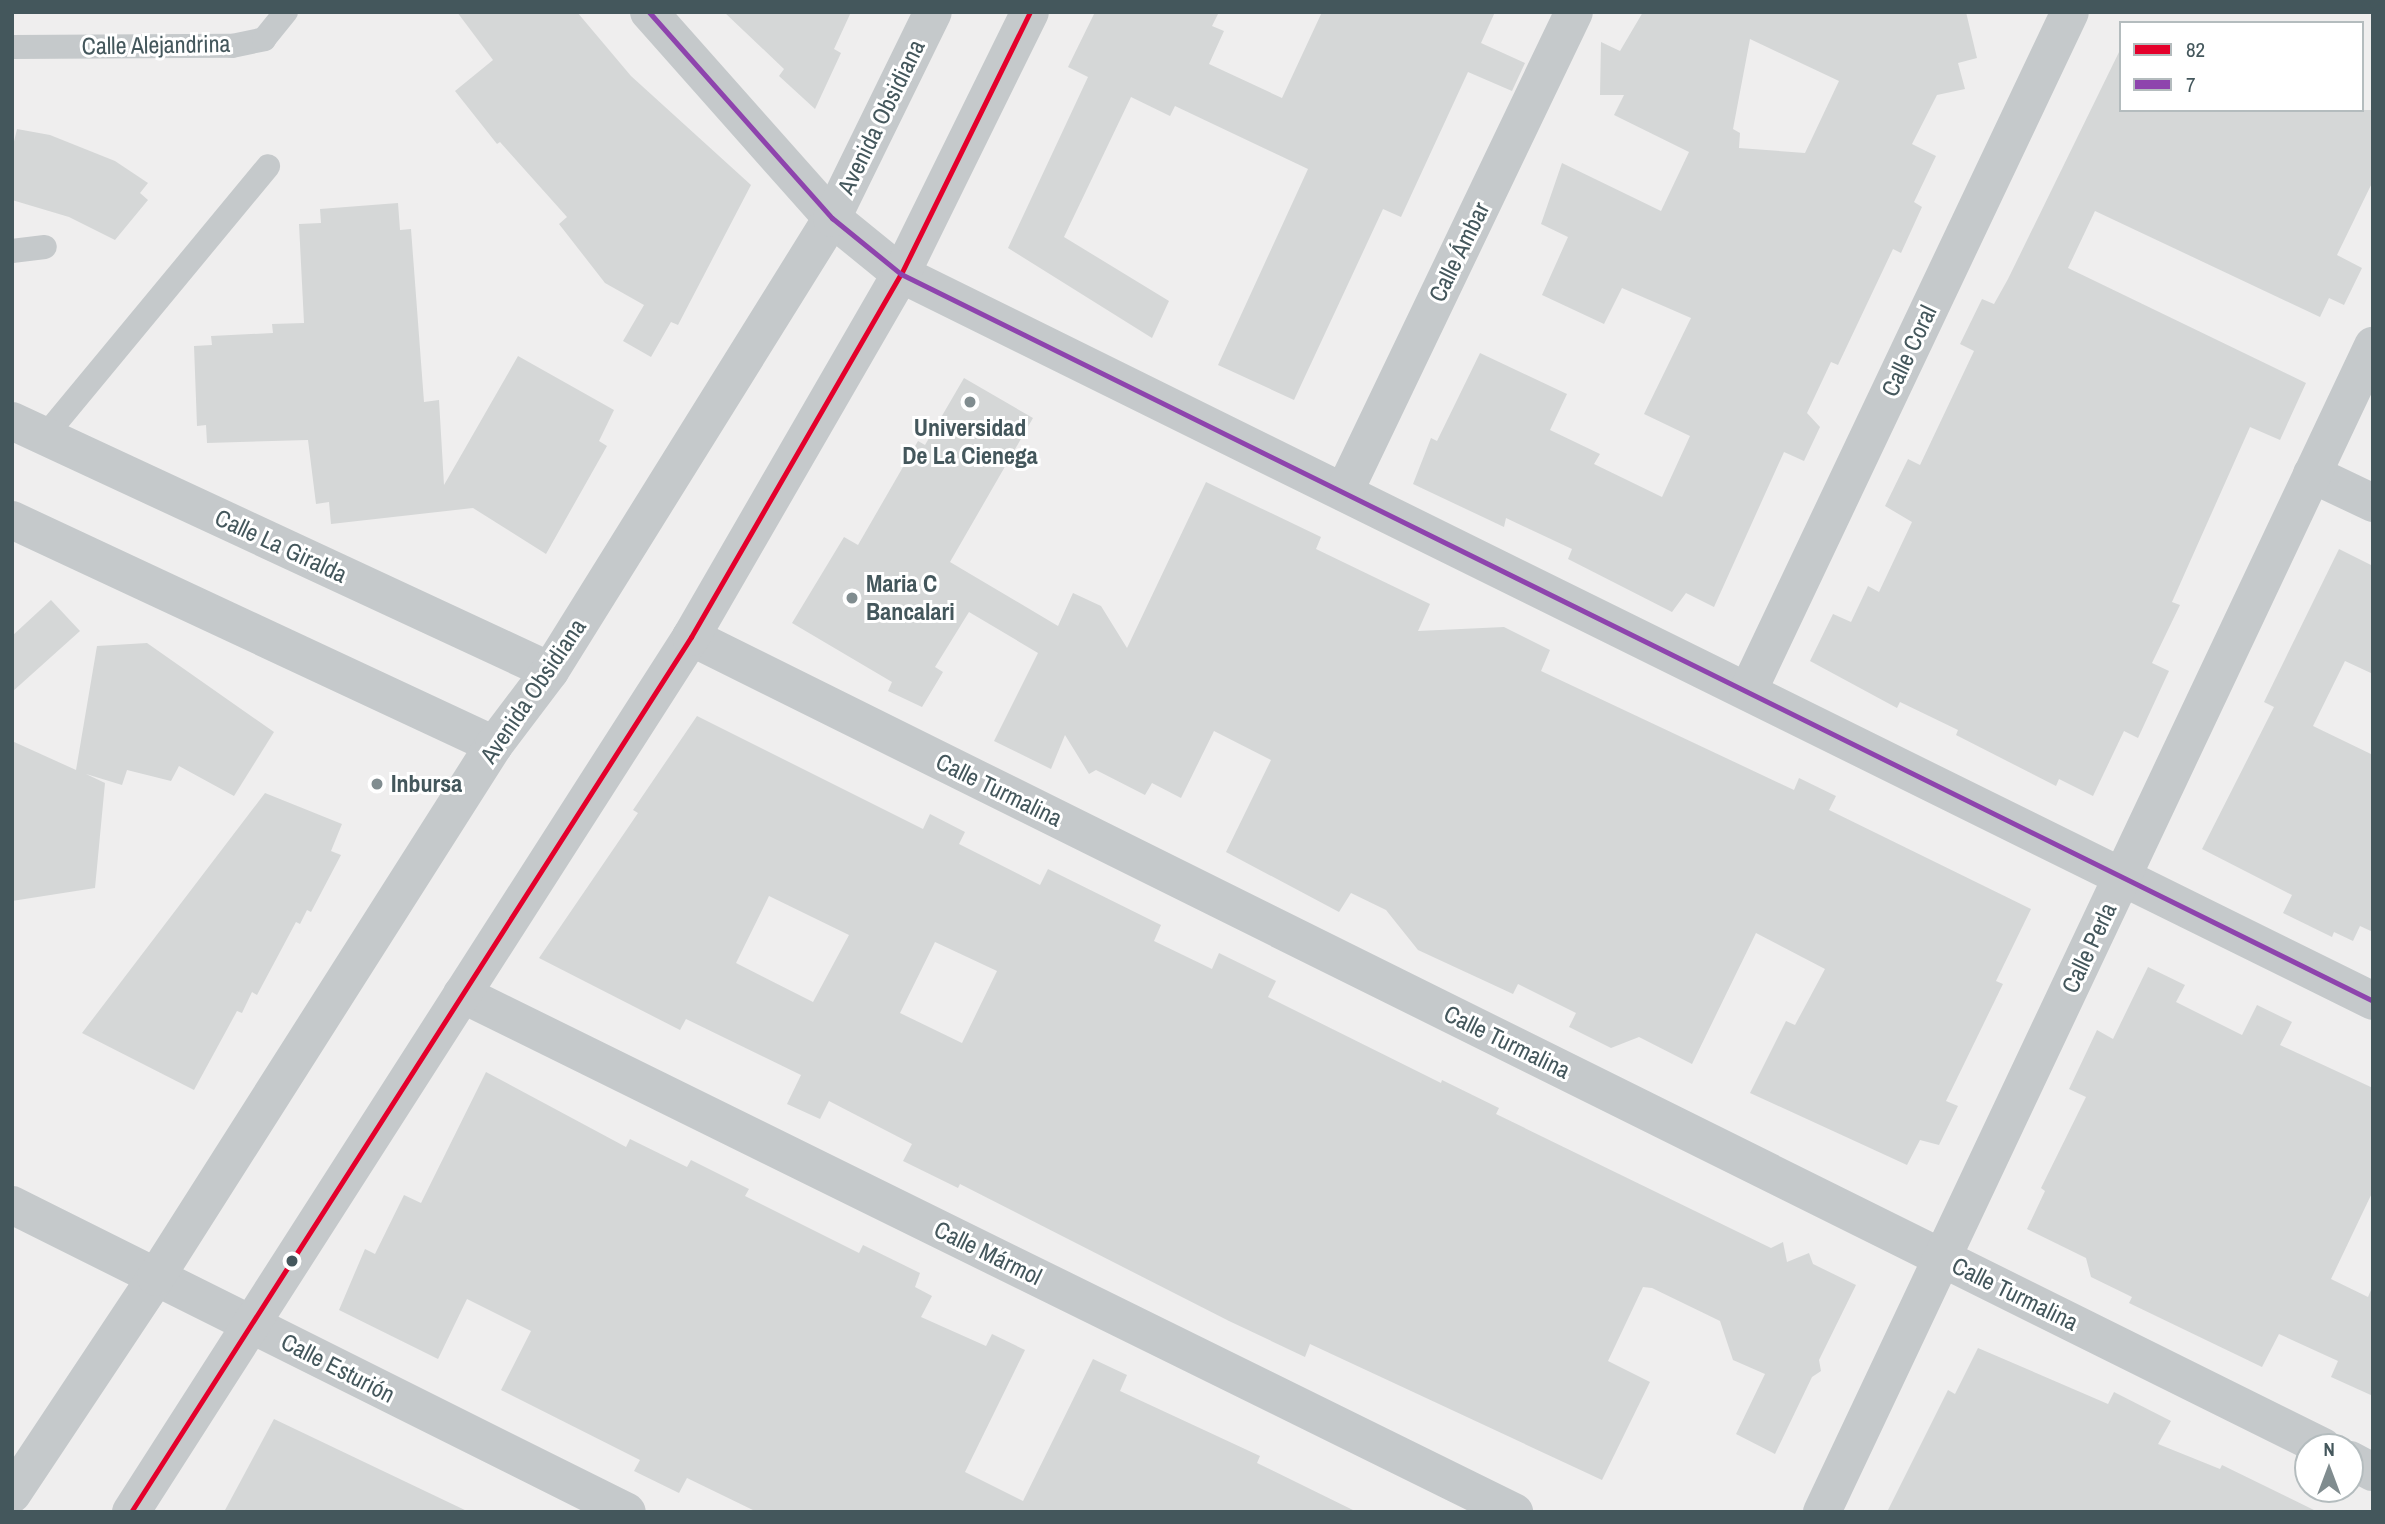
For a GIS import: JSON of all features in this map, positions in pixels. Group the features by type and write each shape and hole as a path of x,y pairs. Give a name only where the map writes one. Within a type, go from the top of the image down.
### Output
{"street":[{"path":"649,12 832,218 901,274 2373,1001"},
{"name":"Avenida Obsidiana","path":"12,1494 156,1277 494,745 550,671 832,218 933,12"},
{"path":"131,1512 691,637 901,274 1030,12"},
{"name":"Calle Ámbar","path":"1344,492 1574,12"},
{"name":"Calle Coral","path":"1748,691 2070,12"},
{"name":"Calle Perla","path":"1822,1512 2373,346"},
{"name":"Calle La Giralda","path":"29,429 550,671"},
{"path":"2312,474 2373,503"},
{"path":"12,520 494,745"},
{"name":"Calle Turmalina","path":"691,637 2295,1433"},
{"name":"Calle Mármol","path":"462,994 1514,1512"},
{"name":"Calle Esturión","path":"12,1205 627,1512"}],"lane":[{"name":"Calle Alejandrina","path":"12,47 232,46 264,39 286,12"},
{"path":"29,429 268,166"},
{"path":"12,251 45,247"}],"building":[{"path":"457,12 577,12 631,76 751,185 678,325 671,322 651,357 623,341 644,305 605,283 559,224 567,217 500,142 497,144 455,91 493,60"},
{"path":"724,12 851,12 834,49 841,53 815,109 779,76 784,69"},
{"path":"1095,12 1219,12 1212,26 1224,31 1209,64 1282,98 1322,12 1495,12 1481,43 1525,63 1512,91 1468,72 1401,217 1383,209 1294,400 1218,365 1308,169 1175,106 1170,116 1131,97 1064,237 1169,301 1152,338 1008,248 1088,77 1068,67"},
{"path":"1643,12 1966,12 1977,58 1958,63 1965,89 1937,95 1912,144 1936,156 1914,202 1922,207 1901,253 1893,249 1838,365 1831,362 1807,413 1820,427 1804,461 1784,452 1714,607 1686,593 1672,612 1568,559 1572,549 1506,518 1504,527 1413,484 1431,438 1437,441 1480,353 1567,394 1550,430 1600,454 1594,464 1662,497 1690,436 1644,414 1691,318 1622,288 1604,324 1542,295 1568,237 1541,224 1562,163 1661,211 1689,152 1614,115 1624,95 1600,95 1601,42 1620,51","holes":["1750,39 1839,81 1805,153 1739,148 1740,133 1733,129"]},
{"path":"2119,52 2119,112 2373,110 2373,181 2337,255 2362,268 2344,305 2329,298 2320,317 2095,211 2068,268 2306,383 2280,440 2250,427 2172,602 2180,605 2152,663 2169,671 2138,738 2124,731 2093,796 2059,779 2056,786 1956,735 1958,730 1900,702 1897,708 1810,661 1833,614 1851,622 1868,586 1879,592 1912,522 1885,506 1908,459 1920,465 1974,351 1960,344 1982,299 1994,304"},
{"path":"17,129 50,135 115,161 148,183 140,193 148,200 115,240 69,217 12,200 12,150"},
{"path":"398,203 400,230 411,229 424,402 439,400 444,485 518,356 614,410 599,441 607,446 546,554 473,508 331,524 329,502 316,504 308,440 207,443 206,425 197,426 194,346 212,345 211,336 273,333 272,324 304,323 299,224 321,223 320,209"},
{"path":"964,378 1033,418 950,562 1058,626 1073,593 1101,606 1127,648 1206,482 1321,537 1316,549 1430,604 1418,631 1504,627 1550,650 1541,671 1794,790 1799,778 1836,796 1829,810 2031,909 1996,981 2003,984 1946,1101 1958,1106 1939,1145 1920,1140 1907,1165 1750,1093 1786,1021 1795,1025 1825,969 1756,933 1692,1064 1639,1037 1611,1048 1569,1027 1576,1013 1518,984 1513,994 1418,950 1386,910 1351,893 1339,912 1226,852 1271,760 1214,731 1181,798 1152,783 1145,795 1096,770 1089,774 1065,735 1051,769 994,741 1038,653 969,612 935,667 943,672 922,707 888,691 892,682 792,623 844,537 858,545 918,441 925,445"},
{"path":"2339,549 2373,566 2373,674 2345,661 2313,726 2373,755 2373,932 2360,926 2353,941 2334,932 2332,937 2283,913 2292,895 2202,849 2274,707 2264,702"},
{"path":"51,600 80,631 12,692 12,636"},
{"path":"147,643 274,732 234,796 179,766 171,781 127,770 122,785 86,774 105,783 95,888 12,901 12,741 76,770 97,646"},
{"path":"697,716 923,829 930,814 965,832 959,844 1040,885 1048,869 1161,925 1154,941 1212,969 1219,953 1276,981 1268,997 1441,1083 1442,1080 1499,1108 1496,1114 1771,1248 1783,1242 1787,1262 1809,1253 1813,1264 1856,1285 1819,1360 1821,1371 1812,1377 1775,1454 1736,1434 1765,1374 1733,1360 1720,1321 1652,1288 1643,1287 1608,1361 1650,1382 1602,1480 1310,1344 1305,1357 960,1184 958,1188 903,1161 912,1144 829,1101 820,1119 787,1104 801,1075 686,1019 680,1030 539,958 638,813 633,810","holes":["769,896 849,935 813,1002 736,963","935,942 997,971 962,1043 900,1013"]},
{"path":"265,793 342,824 331,851 341,855 311,912 307,910 300,924 296,922 257,995 252,992 242,1013 237,1011 194,1090 82,1033"},
{"path":"2148,967 2185,985 2176,1002 2242,1035 2257,1005 2292,1022 2280,1045 2373,1088 2373,1191 2331,1279 2368,1297 2373,1285 2373,1396 2331,1377 2338,1361 2279,1334 2262,1367 2129,1303 2132,1297 2091,1277 2086,1258 2027,1229 2045,1191 2041,1188 2086,1097 2069,1089 2097,1030 2113,1039"},
{"path":"486,1072 626,1147 630,1139 687,1167 691,1160 749,1189 745,1196 859,1253 863,1245 920,1273 915,1287 932,1296 921,1317 986,1346 992,1334 1025,1350 965,1472 1023,1501 1093,1359 1127,1375 1120,1391 1260,1456 1257,1463 1357,1512 757,1512 687,1478 679,1493 634,1471 640,1460 501,1390 531,1331 467,1299 438,1359 339,1310 365,1249 375,1254 404,1195 421,1203"},
{"path":"1978,1348 2108,1404 2114,1392 2171,1421 2158,1444 2220,1469 2222,1465 2294,1500 2294,1503 2318,1512 1887,1512 1948,1390 1955,1394"},
{"path":"274,1419 469,1512 224,1512"}],"transit line":[{"name":"7","path":"649,12 832,218 901,274 2373,1001"},
{"name":"82","path":"131,1512 691,637 901,274 1030,12"}],"place":[{"name":"Universidad De La Cienega","path":"970,402"},
{"name":"Maria C Bancalari","path":"852,598"},
{"name":"Inbursa","path":"377,784"}]}
